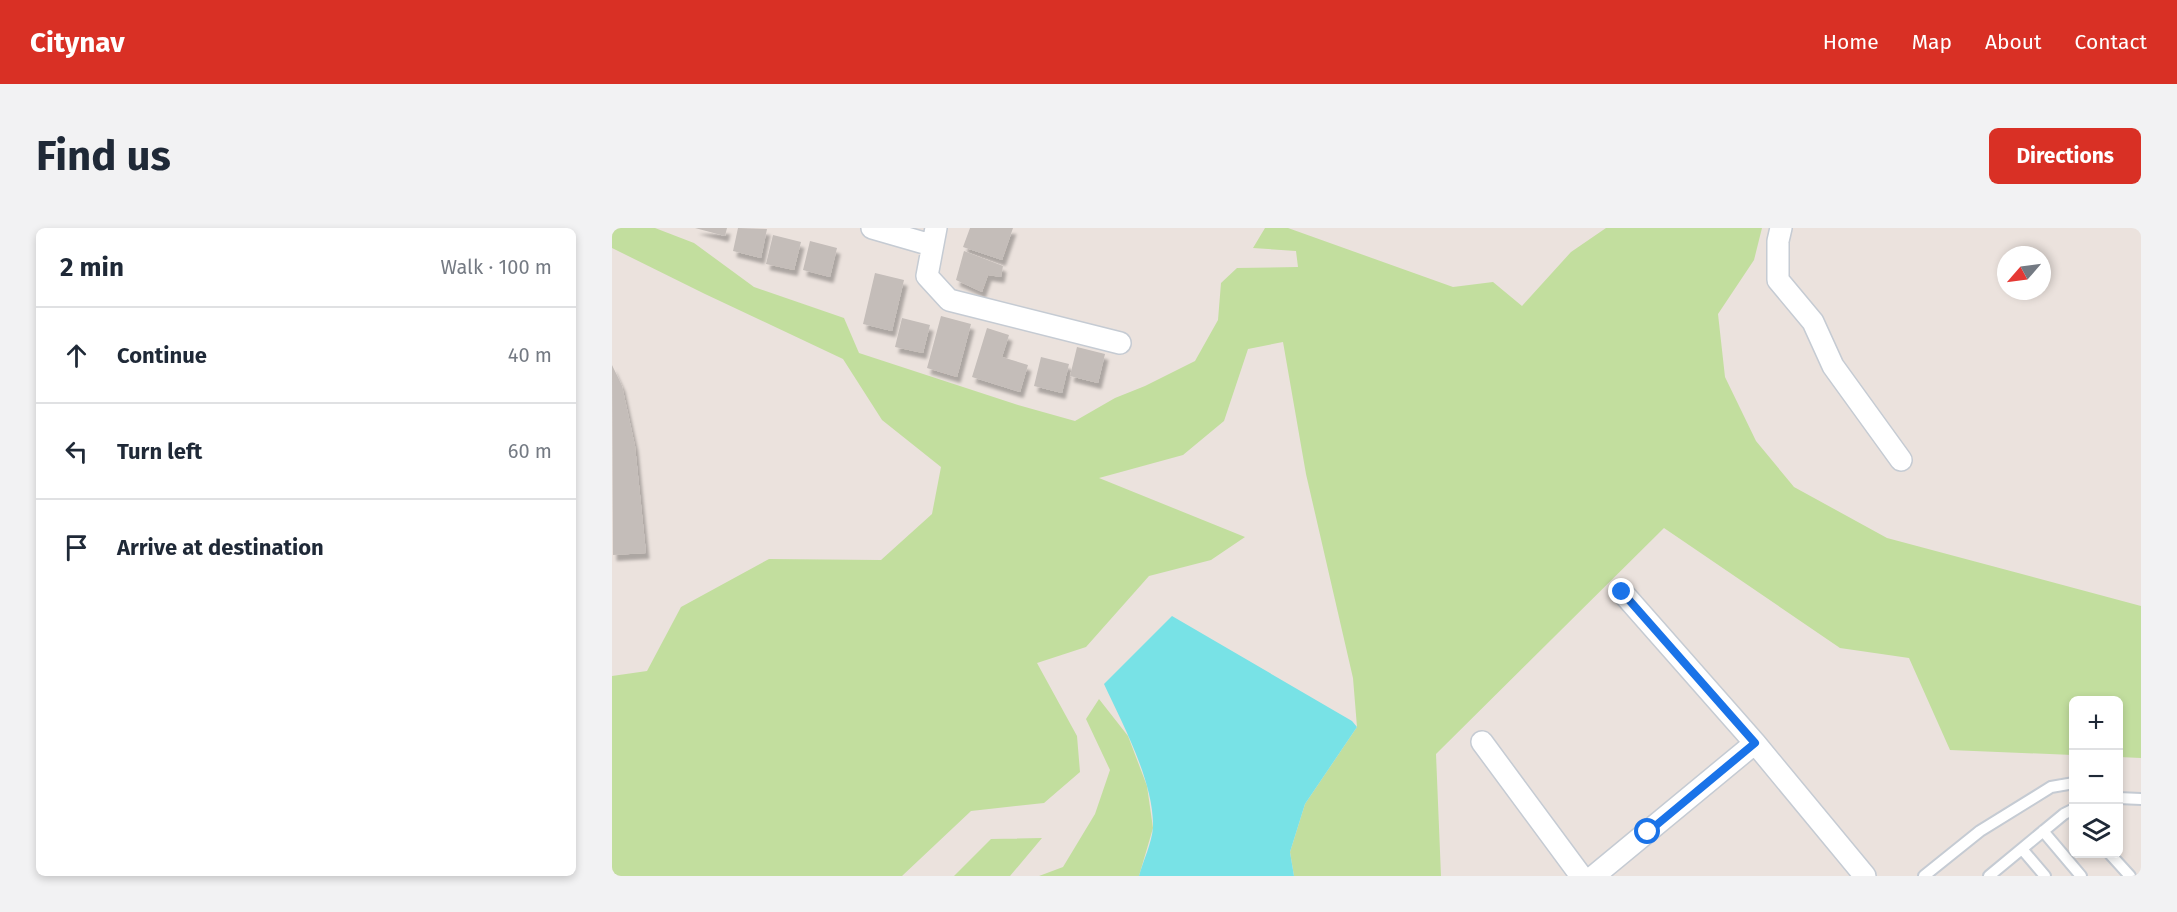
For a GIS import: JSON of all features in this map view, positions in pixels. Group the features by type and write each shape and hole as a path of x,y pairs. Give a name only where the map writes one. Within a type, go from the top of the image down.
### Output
{"street":[{"path":"872,228 934,237 927,276 949,300 1120,344"},
{"path":"1781,228 1778,241 1778,280 1813,322 1833,366 1901,460"},
{"path":"1622,592 1755,743 1865,876"},
{"path":"1482,742 1581,876"},
{"path":"1594,876 1755,743"}],"lane":[{"path":"1924,876 1980,831 2052,787 2069,784"},
{"path":"2123,798 2141,799"},
{"path":"1989,876 2043,831 2069,813"},
{"path":"2043,831 2081,876"},
{"path":"2022,849 2045,876"},
{"path":"2114,858 2130,876"}],"green space":[{"path":"612,228 655,228 694,243 754,287 844,318 859,353 1018,405 1075,421 1115,398 1195,361 1218,320 1221,283 1237,268 1298,267 1296,251 1253,248 1265,228 1288,228 1453,287 1493,282 1522,306 1571,252 1606,228 1762,228 1754,260 1718,314 1725,377 1756,441 1794,487 1887,538 2141,606 2141,758 2123,757 2123,696 2069,696 2069,755 1950,750 1909,658 1840,648 1664,528 1436,754 1441,876 1294,876 1290,852 1305,804 1357,727 1353,678 1306,474 1283,342 1248,349 1224,421 1183,455 1099,478 1245,537 1211,560 1149,576 1086,647 1037,663 1077,736 1080,772 1044,803 971,811 902,876 612,876 612,676 647,671 681,607 769,559 881,560 932,514 941,467 882,420 843,359 612,248"},
{"path":"1099,699 1128,736 1147,786 1153,828 1139,876 1039,876 1063,867 1095,814 1110,770 1086,719"},
{"path":"1042,838 1010,876 954,876 991,839"}],"water":[{"path":"1172,616 1352,721 1357,727 1305,804 1290,852 1294,876 1139,876 1152,833 1152,810 1136,754 1104,684"}],"building":[{"path":"695,228 727,228 725,236"},
{"path":"738,228 767,229 761,258 733,251"},
{"path":"970,228 1013,228 1002,260 963,247"},
{"path":"773,235 801,242 794,270 766,264"},
{"path":"810,241 837,248 830,277 803,270"},
{"path":"964,251 1003,266 1001,277 988,275 982,292 956,280"},
{"path":"875,273 904,280 892,331 863,324"},
{"path":"941,316 971,324 957,377 927,368"},
{"path":"902,318 930,325 923,353 895,347"},
{"path":"987,328 1009,335 1002,357 1028,365 1020,392 972,377"},
{"path":"1077,347 1105,354 1098,383 1070,376"},
{"path":"1041,357 1069,364 1062,393 1034,386"},
{"path":"612,365 622,386 635,446 646,553 613,555"}],"route":[{"path":"1622,592 1755,743 1648,832"}]}
